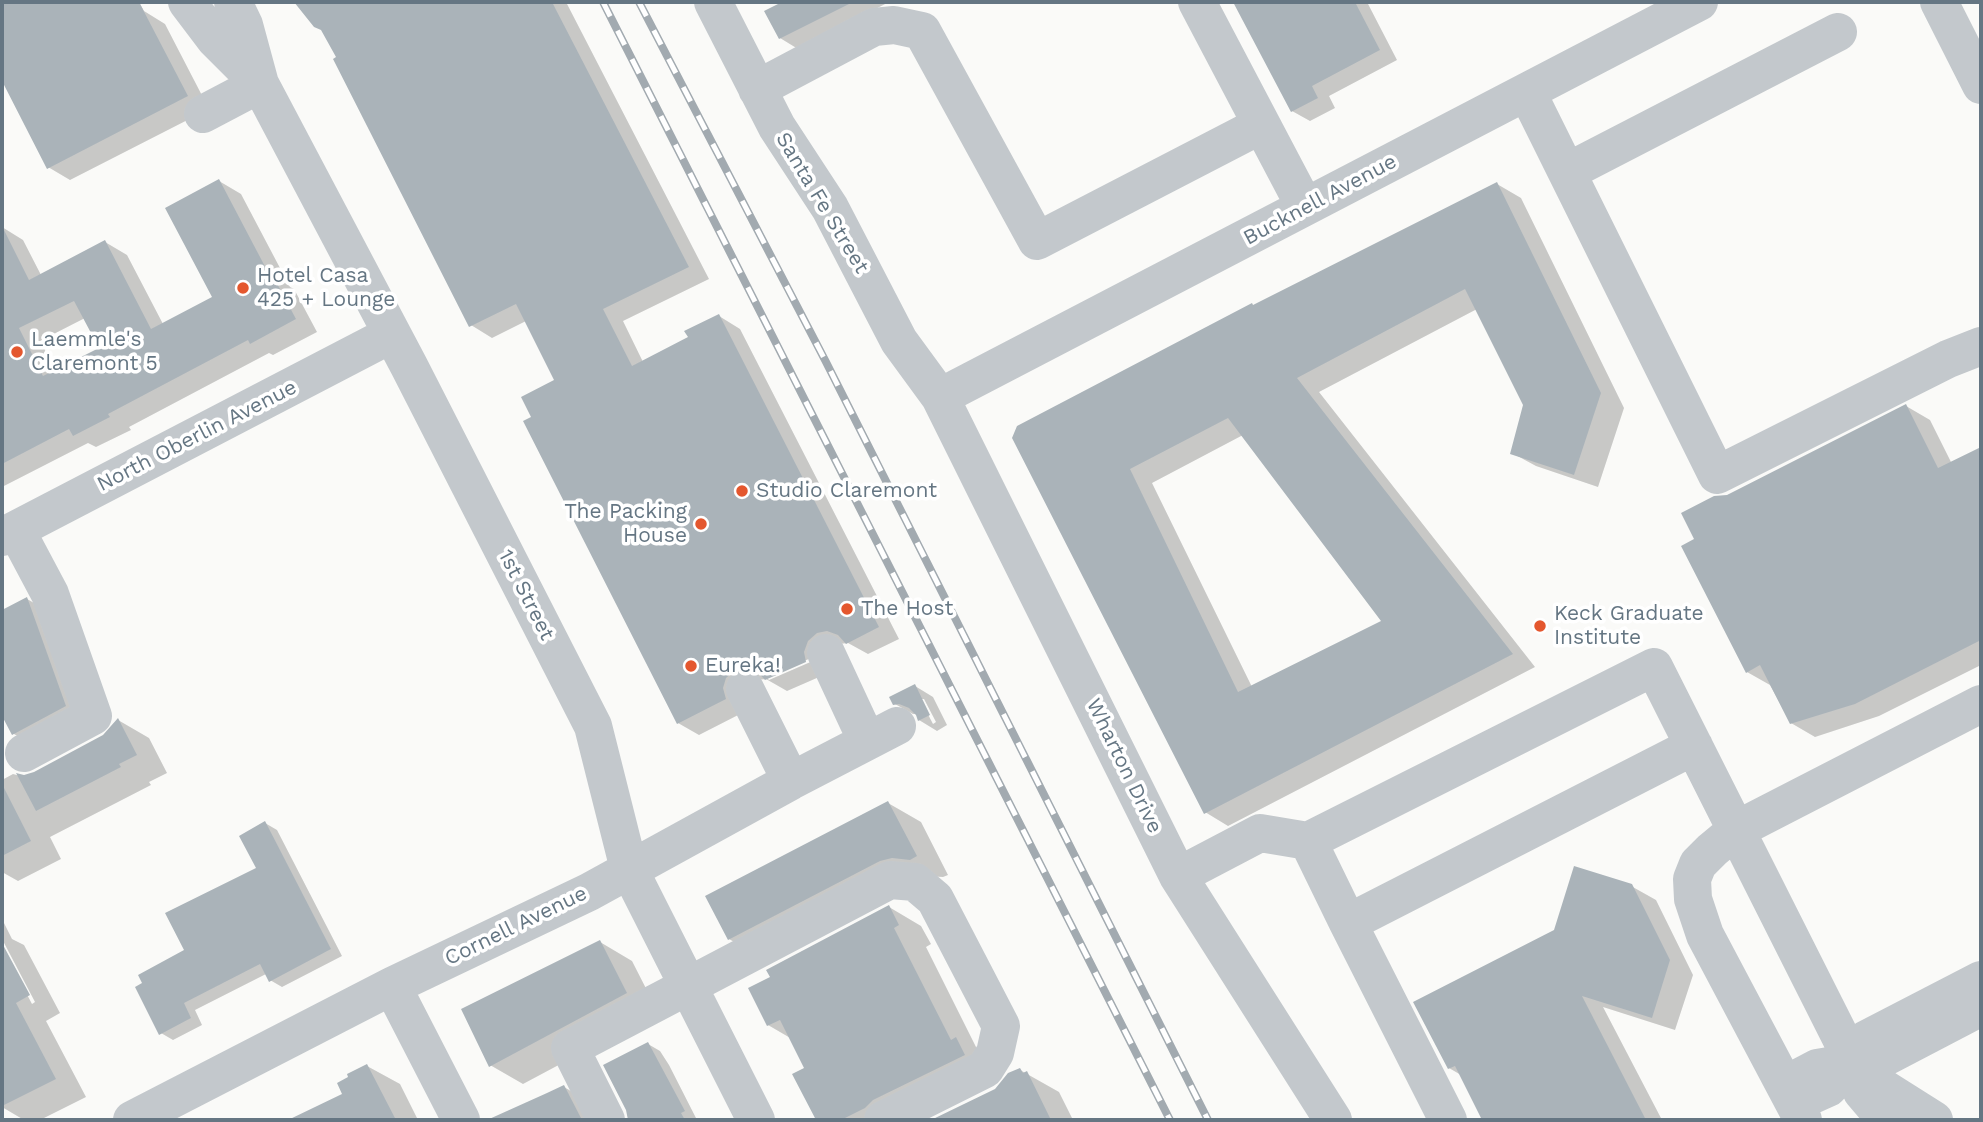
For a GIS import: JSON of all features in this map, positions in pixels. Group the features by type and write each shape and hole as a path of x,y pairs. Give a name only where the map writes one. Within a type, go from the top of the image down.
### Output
{"street":[{"name":"1st Street","path":"187,2 215,39 260,84"},
{"name":"1st Street","path":"233,2 244,25 260,84 593,726 629,869 755,1120"},
{"name":"Santa Fe Street","path":"713,2 777,127 830,208 899,341 940,397"},
{"path":"1197,2 1305,207"},
{"name":"Bucknell Avenue","path":"940,397 1699,2"},
{"path":"1939,2 1981,85"},
{"path":"757,89 874,27 894,25 922,31 1037,241 1261,125"},
{"path":"1567,172 1838,32"},
{"path":"203,114 260,84"},
{"path":"1527,92 1717,475 1948,359 1981,346"},
{"name":"North Oberlin Avenue","path":"9,534 392,334"},
{"name":"Wharton Drive","path":"940,397 1178,876 1334,1120"},
{"path":"9,534 50,594 93,716 24,752"},
{"name":"Cornell Avenue","path":"134,1120 392,986 589,892 882,734 827,653"},
{"path":"1178,876 1260,833 1308,841 1654,667 1853,1062 1863,1092 1886,1120"},
{"path":"745,689 791,781"},
{"path":"1797,1107 1705,935 1693,899 1692,879 1698,864 1736,830 1981,704"},
{"path":"1348,923 1695,746"},
{"path":"1308,841 1448,1120"},
{"path":"606,1120 570,1048 890,880 915,882 935,899 1001,1026 995,1053 985,1069 883,1120"},
{"path":"1853,1062 1865,1040 1981,980"},
{"path":"392,986 461,1120"},
{"path":"1797,1107 1798,1078 1808,1072 1827,1065 1878,1061 1981,1007"},
{"path":"1853,1062 1877,1084 1934,1120"}],"building":[{"path":"2,2 139,2 188,96 47,169 2,81"},
{"path":"294,2 552,2 689,267 603,309 632,366 688,337 684,331 719,314 879,627 846,644 838,635 827,631 817,633 808,641 804,652 806,662 765,680 756,670 746,667 736,669 726,678 723,688 726,699 677,724 523,421 531,417 521,397 554,380 516,304 469,327 333,59 336,57 321,30 314,27"},
{"path":"782,2 853,2 779,39 764,11"},
{"path":"1233,2 1355,2 1380,50 1312,86 1318,98 1291,112"},
{"name":"Hotel Casa 425 + Lounge","path":"219,179 296,319 250,344 248,340 108,414 110,417 73,436 69,429 2,464 2,226 29,280 105,240 151,329 212,297 165,208","holes":["74,301 99,348 43,376 19,328"]},
{"path":"1497,182 1601,393 1574,475 1510,454 1523,405 1465,289 1297,378 1513,654 1204,814 1012,438 1017,426 1252,303 1253,305","holes":["1228,418 1381,621 1238,692 1130,469"]},
{"path":"1906,404 1938,468 1981,447 1981,640 1855,704 1790,724 1760,665 1746,673 1681,546 1694,539 1681,513 1714,496 1727,495"},
{"path":"27,597 66,706 12,735 2,716 2,610"},
{"path":"915,684 930,715 918,721 909,708 893,705 889,697"},
{"path":"118,718 137,755 119,764 121,767 36,811 16,773 24,775 34,772 103,735"},
{"path":"2,784 31,841 2,856"},
{"path":"888,801 917,856 910,860 892,858 880,861 728,940 705,896"},
{"path":"265,821 331,949 269,982 260,964 184,1003 191,1018 159,1035 135,987 142,983 138,975 184,950 165,913 256,868 239,836"},
{"path":"1574,866 1632,884 1670,960 1652,1018 1582,996 1646,1120 1482,1120 1455,1066 1448,1069 1413,1002 1554,930"},
{"path":"889,905 899,925 894,928 951,1040 956,1037 965,1055 873,1100 865,1108 841,1120 816,1120 792,1074 804,1068 780,1020 767,1026 748,988 770,977 766,970"},
{"path":"600,940 627,993 489,1067 461,1009"},
{"path":"2,943 30,995 16,1003 56,1079 2,1106"},
{"path":"648,1042 685,1111 681,1113 685,1120 628,1120 626,1110 603,1065"},
{"path":"367,1064 396,1120 288,1120 342,1094 337,1083 348,1077 347,1074"},
{"path":"1020,1068 1023,1073 1027,1071 1051,1120 931,1120 995,1089 1008,1073"},
{"path":"564,1085 582,1120 487,1120 547,1093"}],"railway":[{"path":"603,2 1170,1120"},
{"path":"639,2 826,362 1208,1120"}],"place":[{"name":"Hotel Casa 425 + Lounge","path":"243,288"},
{"name":"Laemmle's Claremont 5","path":"17,352"},
{"name":"Studio Claremont","path":"742,491"},
{"name":"The Packing House","path":"701,524"},
{"name":"The Host","path":"847,609"},
{"name":"Keck Graduate Institute","path":"1540,626"},
{"name":"Eureka!","path":"691,666"}]}
